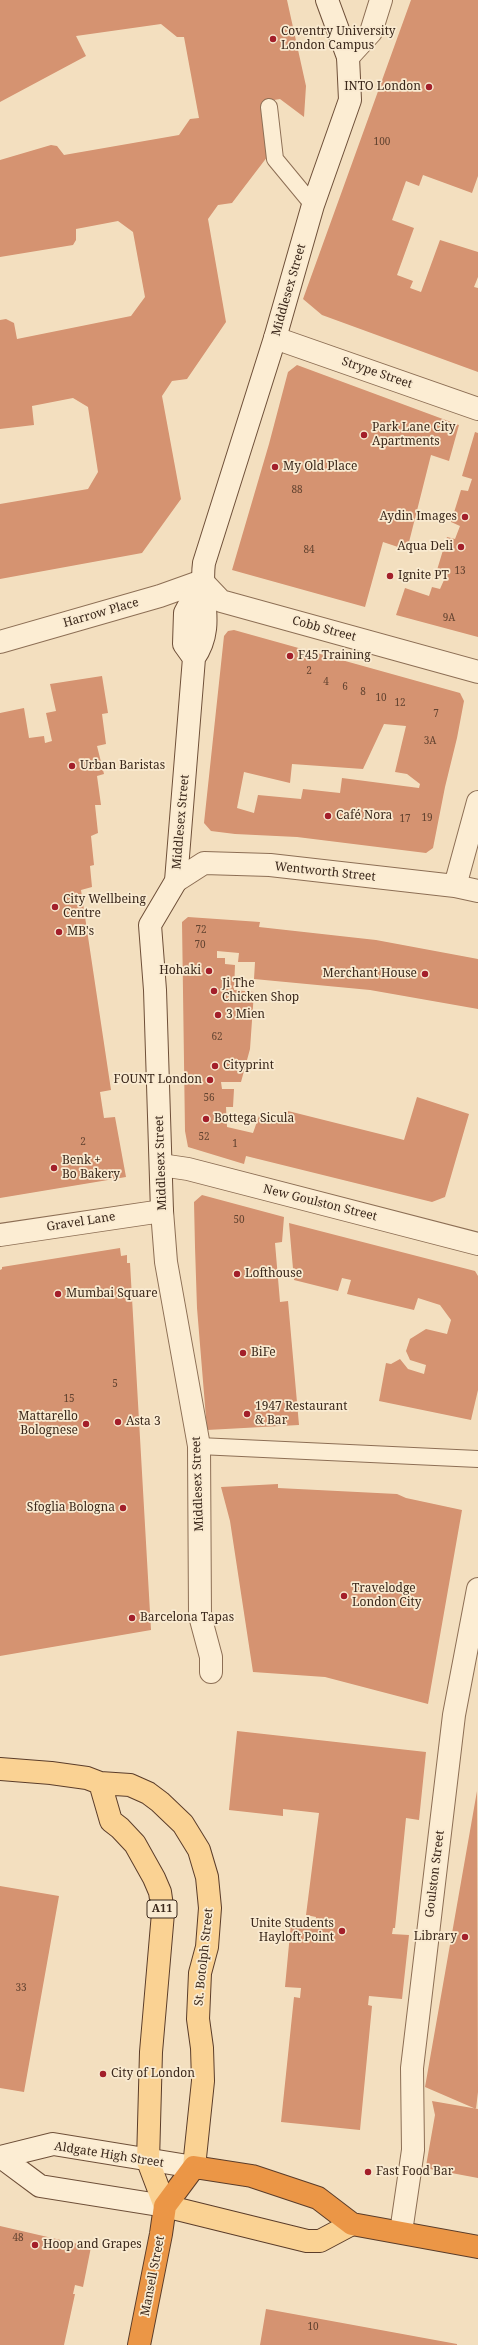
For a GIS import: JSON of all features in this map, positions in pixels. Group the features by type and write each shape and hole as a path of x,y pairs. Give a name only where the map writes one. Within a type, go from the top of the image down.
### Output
{"highway":[{"path":"164,2206 194,2167 252,2176 318,2198 352,2224 478,2247"},
{"name":"Mansell Street","path":"139,2345 162,2234 164,2206"}],"main road":[{"name":"St. Botolph Street","path":"0,1769 59,1774 87,1778 100,1783 130,1785 148,1793 160,1802 183,1824 199,1850 207,1877 210,1908 207,1947 200,1973 198,2019 202,2048 203,2081 194,2167"},
{"name":"A11","path":"100,1783 111,1822 120,1828 135,1844 154,1878 160,1892 163,1913 151,2052 148,2161"},
{"path":"148,2161 164,2206 307,2241 320,2241 352,2224"}],"street":[{"name":"Middlesex Street","path":"211,1672 210,1651 200,1616 199,1446 166,1262 162,1211 155,990 150,925 176,881 194,658 199,650 208,621 202,581 204,563 275,338 313,205 350,100 348,57 327,0"},
{"path":"348,57 371,32 381,0"},
{"name":"Strype Street","path":"275,338 478,409"},
{"name":"Harrow Place","path":"0,642 160,596 202,581"},
{"name":"Cobb Street","path":"202,581 221,601 478,672"},
{"path":"455,886 478,802"},
{"name":"Wentworth Street","path":"176,881 204,863 270,865 455,886 478,891"},
{"name":"New Goulston Street","path":"161,1165 188,1170 478,1244"},
{"name":"Gravel Lane","path":"0,1235 162,1211"},
{"name":"Goulston Street","path":"400,2232 411,2176 413,2150 412,2068 454,1715 478,1589"},
{"name":"Aldgate High Street","path":"1,2157 53,2144 148,2161 194,2167"},
{"name":"Aldgate High Street","path":"1,2157 40,2186 164,2206"}],"lane":[{"path":"269,107 275,159 313,205"},
{"path":"199,1446 478,1459"}],"building":[{"path":"0,0 287,0 306,86 304,117 280,99 274,100 266,111 274,148 232,203 218,205 208,219 226,322 187,379 172,381 162,396 181,499 142,553 0,579 0,504 88,489 98,472 88,407 73,398 32,406 34,425 0,429 0,320 6,319 14,323 17,339 131,316 145,297 133,232 118,221 76,229 76,240 73,245 0,257 0,160 51,145 57,146 64,155 179,135 190,119 199,118 184,37 177,37 161,24 76,36 86,56 0,102"},
{"path":"411,0 478,0 478,176 472,193 423,175 419,186 406,181 392,220 414,228 397,275 413,281 410,288 421,292 440,240 478,252 478,277 474,287 478,288 478,372 322,315 303,299"},
{"path":"297,365 459,425 449,461 431,455 407,550 383,542 365,607 232,570 269,444 288,372"},
{"path":"475,432 478,433 478,637 396,615 405,588 429,596 432,587 440,589 444,580 446,573 437,570 447,537 455,539 460,526 451,522 461,490 468,491 472,479 462,476"},
{"path":"234,630 460,693 464,701 433,848 426,853 297,837 235,834 211,831 204,823 224,636 228,631","holes":["384,724 406,726 395,772 407,774 420,784 419,788 342,778 340,793 303,789 301,799 258,795 254,813 237,808 244,772 290,783 292,764 363,769"]},
{"path":"102,676 108,713 102,714 106,744 97,746 104,774 97,776 101,805 95,805 98,833 91,836 94,865 90,866 92,887 81,890 111,1090 100,1092 104,1118 115,1117 126,1177 0,1198 0,713 24,708 29,738 44,736 45,743 52,741 46,713 56,711 50,684"},
{"path":"188,917 260,922 259,927 376,940 478,959 478,1009 370,990 254,979 255,962 238,962 239,953 217,951 217,958 225,958 225,964 235,965 234,990 254,992 250,1049 241,1082 221,1082 222,1089 234,1089 233,1107 226,1107 227,1127 253,1133 260,1113 287,1118 288,1111 404,1140 417,1097 469,1114 445,1197 432,1202 246,1156 244,1164 188,1147 185,1131 182,922"},
{"path":"202,1195 284,1217 282,1242 275,1243 280,1302 288,1301 299,1425 207,1430 197,1308 194,1202"},
{"path":"289,1223 475,1271 478,1276 478,1390 471,1420 379,1401 386,1363 391,1364 400,1359 408,1369 424,1374 426,1365 410,1360 406,1351 410,1339 426,1329 447,1334 451,1320 440,1305 418,1298 414,1310 347,1294 351,1280 342,1278 338,1291 294,1280"},
{"path":"120,1248 121,1256 127,1255 127,1263 130,1263 151,1630 0,1656 0,1270 2,1267"},
{"name":"Travelodge London City","path":"278,1484 278,1488 397,1494 406,1498 462,1510 428,1704 325,1677 253,1672 230,1521 221,1487"},
{"name":"Unite Students Hayloft Point","path":"237,1731 426,1752 419,1820 406,1818 395,1928 393,1928 392,1934 409,1935 402,1999 369,1996 368,2005 372,2006 360,2130 281,2122 294,1997 300,1998 301,1988 285,1987 291,1923 315,1926 316,1917 306,1915 319,1813 283,1809 283,1816 229,1810"},
{"name":"Library","path":"477,1791 478,2092 476,2109 425,2087"},
{"path":"0,1886 59,1896 24,2092 0,2088"},
{"path":"432,2101 478,2109 478,2178 430,2169 426,2166 435,2115"},
{"path":"0,2226 91,2247 83,2287 75,2285 73,2294 75,2294 64,2345 0,2345"},
{"path":"266,2309 457,2344 457,2345 260,2345"}],"place":[{"name":"Coventry University London Campus","path":"273,39"},
{"name":"INTO London","path":"429,87"},
{"name":"Park Lane City Apartments","path":"364,435"},
{"name":"My Old Place","path":"275,467"},
{"name":"Aydin Images","path":"465,517"},
{"name":"Aqua Deli","path":"461,547"},
{"name":"Ignite PT","path":"390,576"},
{"name":"F45 Training","path":"290,656"},
{"name":"Urban Baristas","path":"72,766"},
{"name":"Café Nora","path":"328,816"},
{"name":"City Wellbeing Centre","path":"55,907"},
{"name":"MB's","path":"59,932"},
{"name":"Hohaki","path":"209,971"},
{"name":"Merchant House","path":"425,974"},
{"name":"Ji The Chicken Shop","path":"214,991"},
{"name":"3 Mien","path":"218,1015"},
{"name":"Cityprint","path":"215,1066"},
{"name":"FOUNT London","path":"210,1080"},
{"name":"Bottega Sicula","path":"206,1119"},
{"name":"Benk + Bo Bakery","path":"54,1168"},
{"name":"Lofthouse","path":"237,1274"},
{"name":"Mumbai Square","path":"58,1294"},
{"name":"BiFe","path":"243,1353"},
{"name":"1947 Restaurant & Bar","path":"247,1414"},
{"name":"Asta 3","path":"118,1422"},
{"name":"Mattarello Bolognese","path":"86,1424"},
{"name":"Sfoglia Bologna","path":"123,1508"},
{"name":"Travelodge London City","path":"344,1596"},
{"name":"Barcelona Tapas","path":"132,1618"},
{"name":"Unite Students Hayloft Point","path":"342,1931"},
{"name":"Library","path":"465,1937"},
{"name":"City of London","path":"103,2074"},
{"name":"Fast Food Bar","path":"368,2172"},
{"name":"Hoop and Grapes","path":"35,2245"}]}
